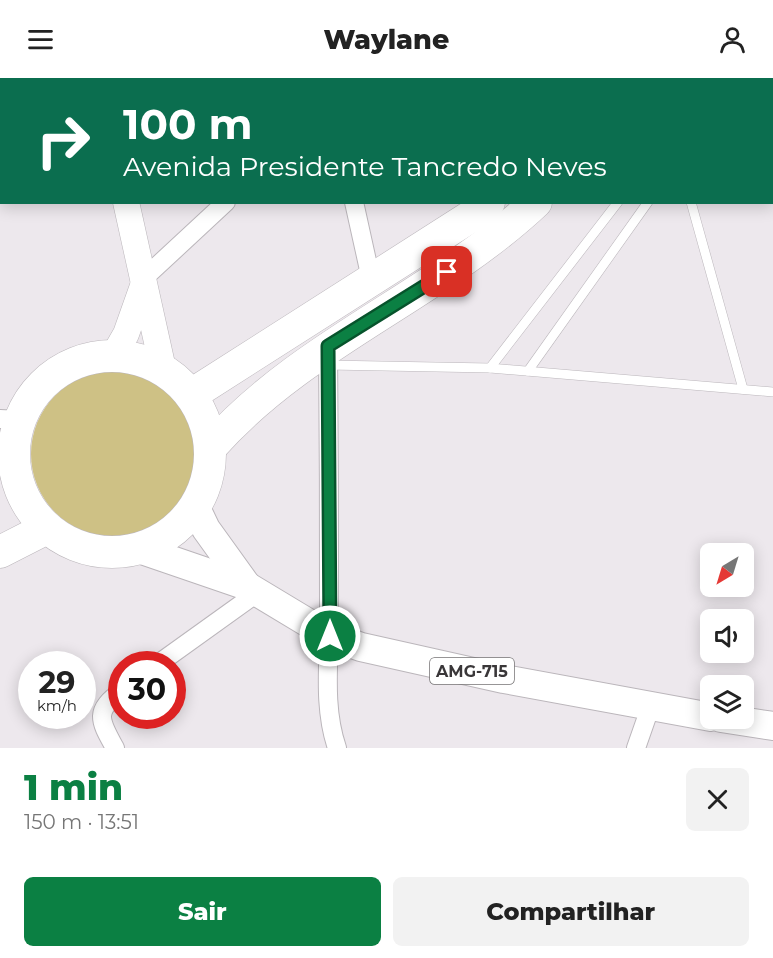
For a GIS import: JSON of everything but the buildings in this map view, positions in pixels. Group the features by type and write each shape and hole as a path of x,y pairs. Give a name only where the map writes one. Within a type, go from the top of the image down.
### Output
{"highway":[{"path":"191,395 234,370 487,204"},
{"path":"211,447 246,411 464,262 534,204"},
{"path":"114,355 139,359 163,369 191,395 205,419 211,447 208,478 196,508 180,526 161,540 139,549 107,553 75,546 47,528 30,509 9,492 7,454 10,419 56,372 84,359 114,355"},
{"path":"0,552 47,528"}],"main road":[{"name":"AMG-715","path":"196,508 206,529 252,589"},
{"name":"AMG-715","path":"139,549 252,589 330,636 361,647 504,679 650,708 700,715"},
{"path":"754,723 773,726"}],"street":[{"path":"126,204 143,283 151,304 163,369"},
{"path":"114,355 126,334 143,283 224,204"},
{"path":"354,204 371,279"},
{"path":"328,356 330,636 327,701 331,729 337,748"},
{"path":"174,651 252,589"},
{"path":"108,703 101,716 102,724 115,748"},
{"path":"636,748 650,708"}],"lane":[{"path":"490,368 616,204"},
{"path":"528,371 647,204"},
{"path":"693,204 743,389"},
{"path":"328,356 772,390"}],"shaded area":[{"path":"114,371 130,372 146,377 173,395 191,422 196,438 196,470 191,486 173,513 146,531 130,536 114,537 98,536 82,531 55,513 37,486 32,470 31,454 32,438 37,422 55,395 82,377 98,372"}],"route":[{"path":"330,636 328,346 447,272"}]}
